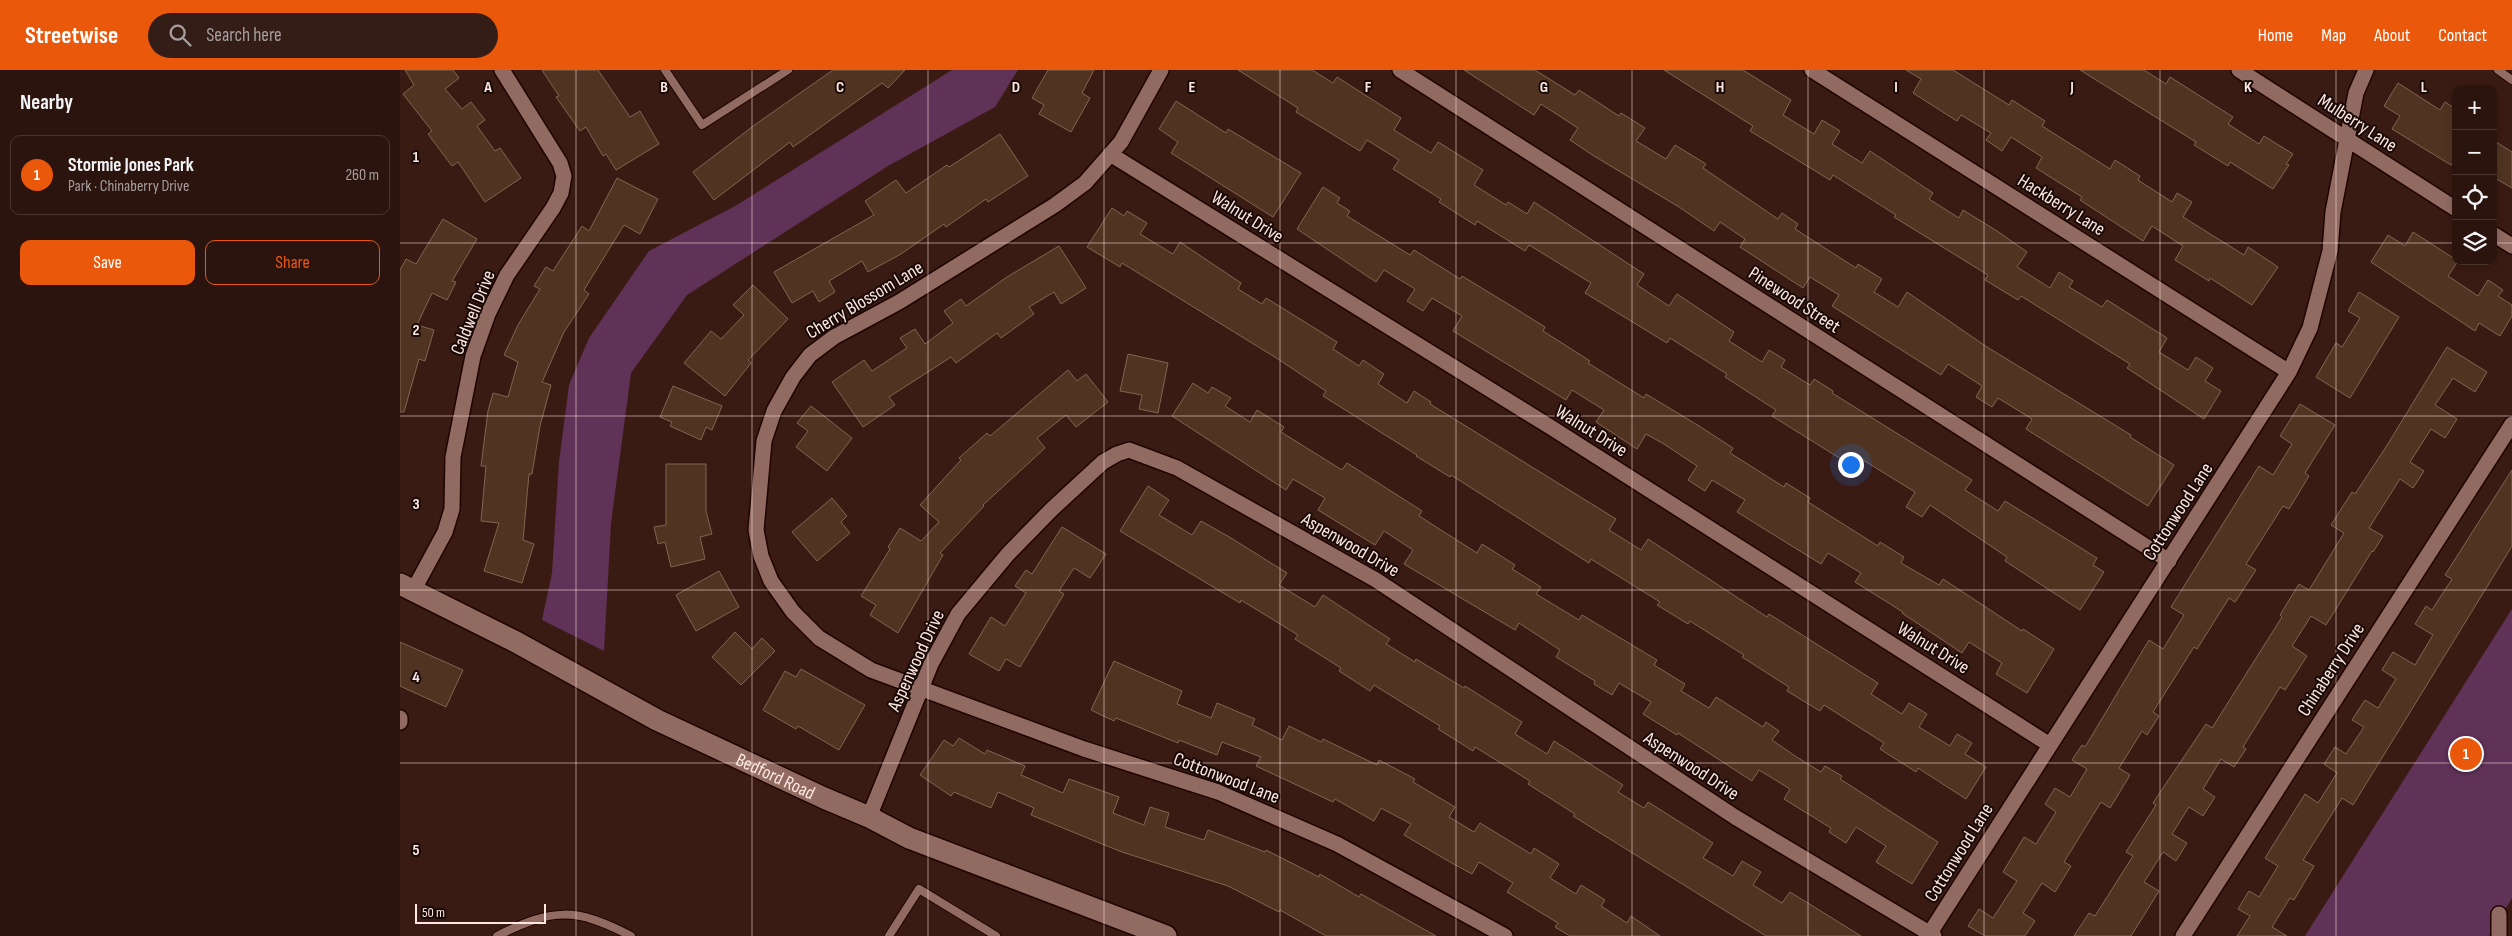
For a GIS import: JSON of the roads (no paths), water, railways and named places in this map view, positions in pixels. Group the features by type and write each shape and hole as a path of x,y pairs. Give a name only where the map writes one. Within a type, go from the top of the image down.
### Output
{"main road":[{"name":"Bedford Road","path":"407,587 516,642 657,720 824,798 869,816 909,838 1166,936"}],"street":[{"name":"Caldwell Drive","path":"407,587 445,532 452,509 453,457 473,356 488,314 507,275 553,208 561,193 564,176 560,163 502,70"},
{"name":"Cherry Blossom Lane","path":"921,689 871,670 819,638 793,612 771,581 761,556 756,530 764,441 774,411 794,377 810,355 834,338 899,302 1055,205 1085,183 1121,142 1160,70"},
{"name":"Pinewood Street","path":"1400,70 2169,561"},
{"name":"Hackberry Lane","path":"1812,70 2289,372"},
{"name":"Mulberry Lane","path":"2239,70 2452,206"},
{"name":"Cottonwood Lane","path":"1931,935 2050,745 2289,372 2310,328 2330,251 2333,212 2356,93 2366,70"},
{"name":"Walnut Drive","path":"1110,154 1560,433 2050,745"},
{"path":"2497,237 2512,246"},
{"name":"Chinaberry Drive","path":"2183,936 2512,424"},
{"name":"Aspenwood Drive","path":"869,816 931,664 958,614 1008,554 1103,462 1129,450 1177,468 1376,580 1735,817 1931,935"},
{"name":"Cottonwood Lane","path":"921,689 1084,749 1218,792 1338,844 1505,936"},
{"path":"2499,914 2499,936"}],"lane":[{"path":"665,70 702,125 788,70"},
{"path":"2498,70 2512,80"},
{"path":"889,936 919,889 996,936"},
{"path":"497,936 529,920 559,913 601,920 632,936"}],"place":[{"name":"Stormie Jones Park","path":"2466,754"}]}
